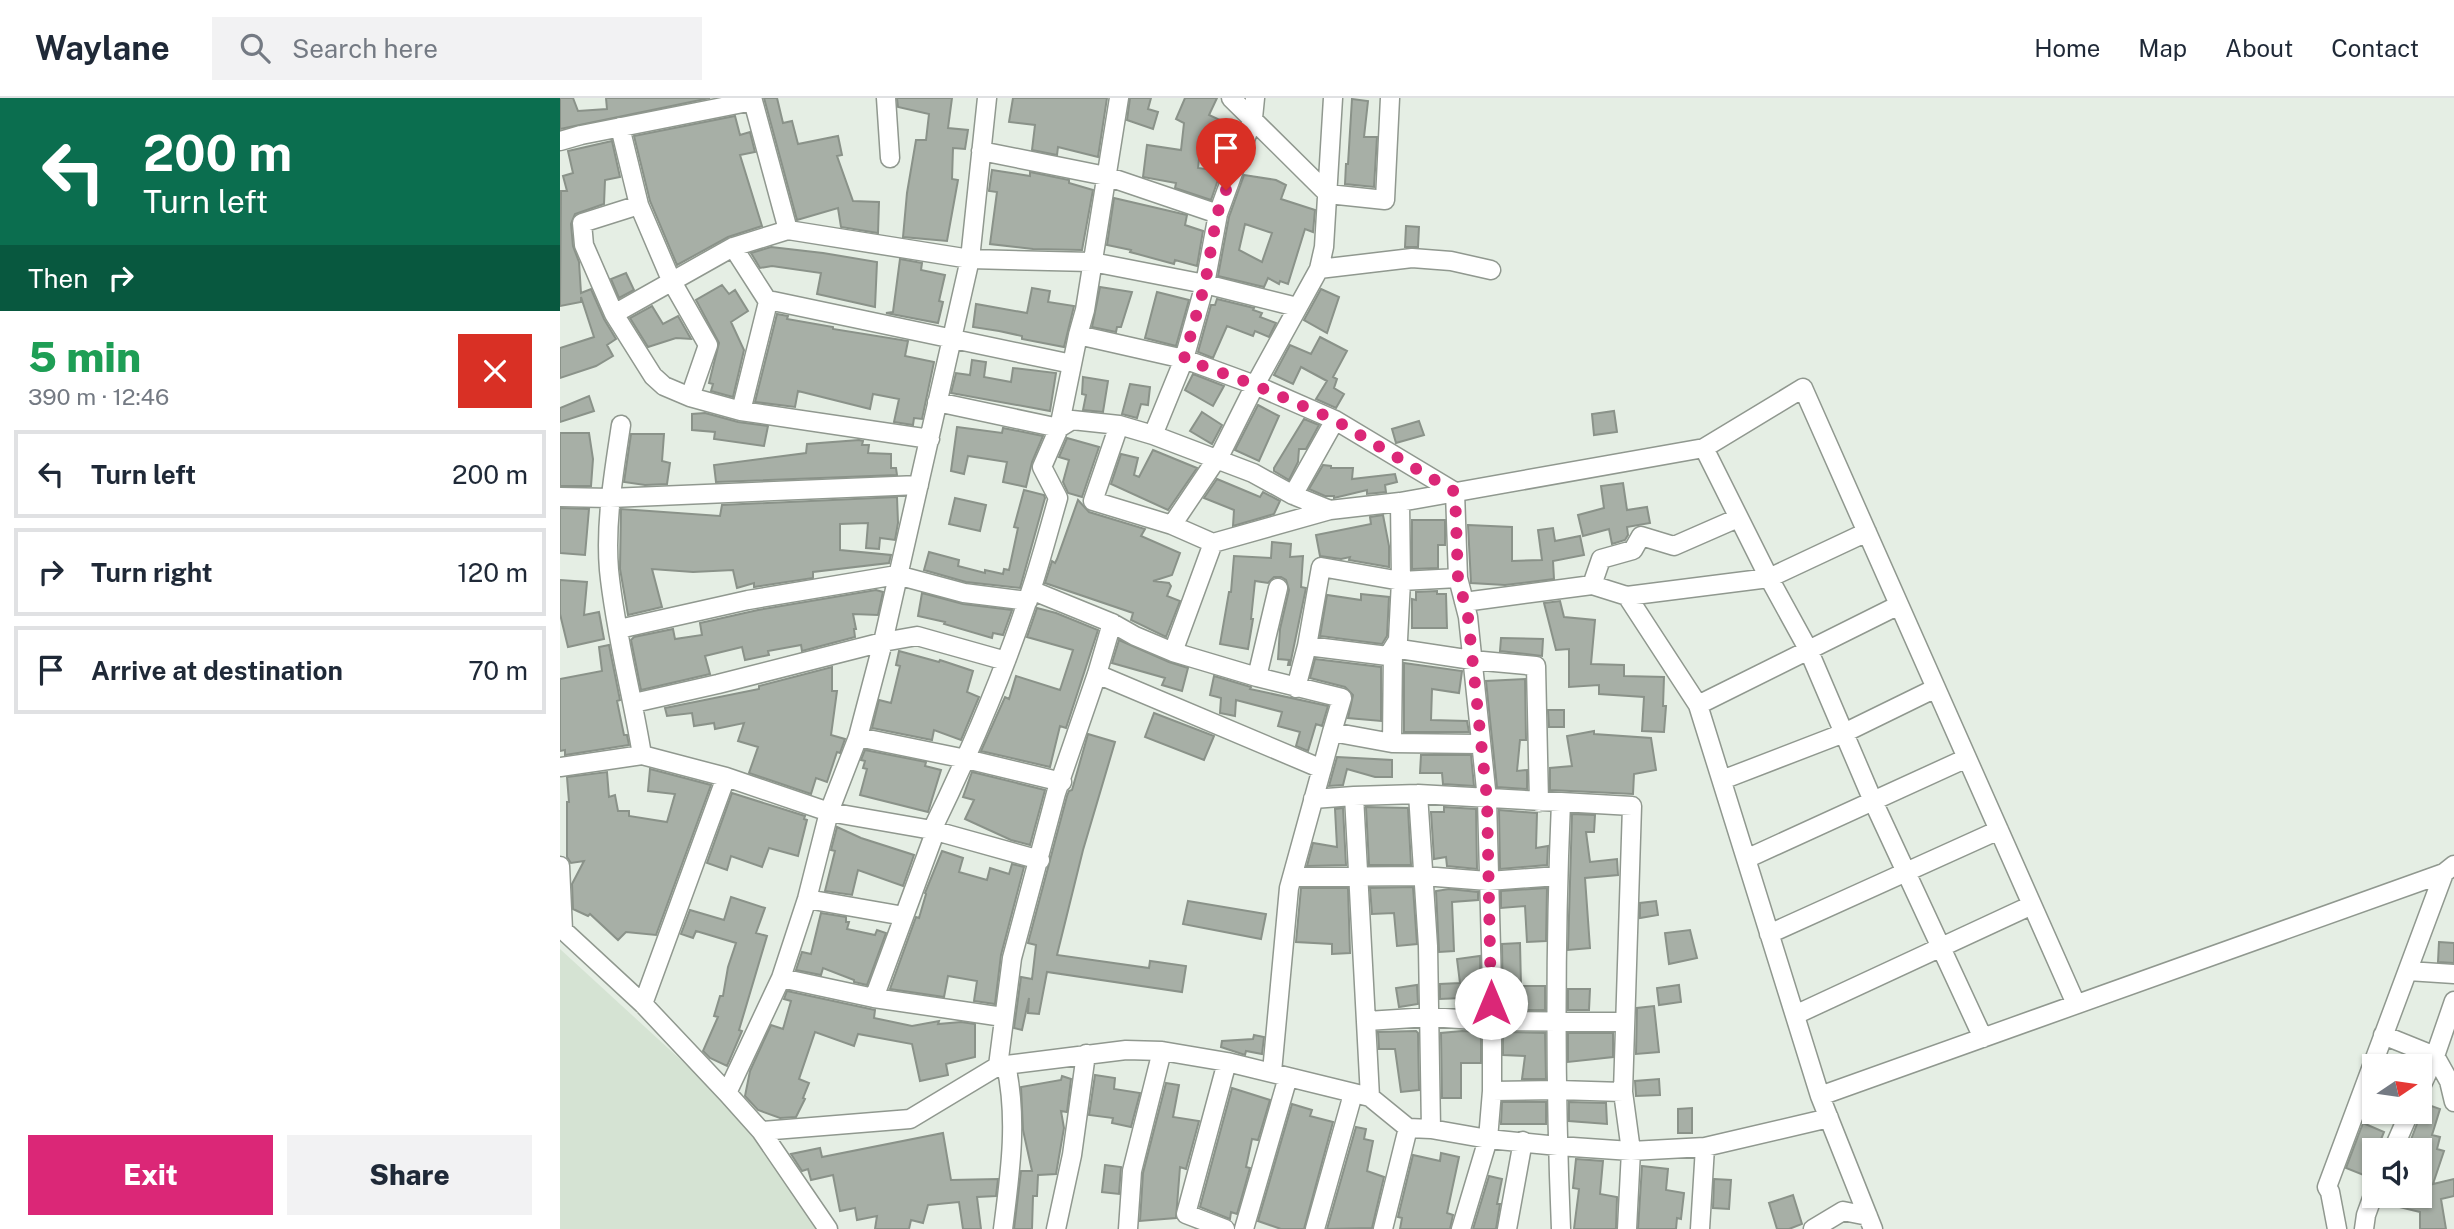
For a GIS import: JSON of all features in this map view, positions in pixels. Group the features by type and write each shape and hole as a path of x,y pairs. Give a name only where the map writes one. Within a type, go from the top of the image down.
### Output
{"street":[{"path":"886,98 890,158"},
{"path":"727,1093 781,978 807,899 829,812 858,737 883,642 970,258 987,98"},
{"path":"874,998 934,835 932,830 966,759 1006,661 1058,498 1042,467 1059,428 1085,310 1119,98"},
{"path":"1230,98 1328,194 1385,200 1391,98"},
{"path":"1153,435 1184,359 1205,284 1217,214 1252,118 1255,98"},
{"path":"1172,525 1216,459 1319,269 1324,247 1333,98"},
{"path":"560,141 753,100 788,230"},
{"path":"620,127 639,205 671,280 708,345 690,397"},
{"path":"981,151 1106,176 1217,214"},
{"path":"639,205 582,223 584,245 614,314 653,376 664,386 690,397 741,411 930,439"},
{"path":"614,314 733,247 788,230 970,258 1093,262 1205,284 1297,307"},
{"path":"733,247 769,303 741,411"},
{"path":"1319,269 1412,258 1441,260 1491,270"},
{"path":"769,303 777,301 1072,364"},
{"path":"1078,335 1184,359 1255,385 1335,420 1455,492"},
{"path":"1119,425 1093,501 1172,525 1213,543 1330,510 1400,502 1704,448 1803,388 2076,1004"},
{"path":"937,402 1059,428 1072,420 1119,425 1253,472 1293,495 1330,510"},
{"path":"1293,495 1335,420"},
{"path":"621,425 610,498 609,568 623,663 634,703 642,755"},
{"path":"1704,448 1808,649 1873,801 1983,1038"},
{"path":"560,497 610,498 919,485"},
{"path":"1455,492 1458,578 1472,660 1487,799 1492,986 1492,1091 1488,1139 1461,1229"},
{"path":"1307,646 1388,656 1394,648 1398,640 1401,581 1400,502"},
{"path":"1591,585 1601,559 1633,550 1641,536 1674,547 1738,518"},
{"path":"1464,602 1591,585 1627,596 1769,578 1867,532"},
{"path":"1173,652 1213,543"},
{"path":"1296,688 1307,646 1321,568 1401,581 1458,578"},
{"path":"619,629 748,600 897,575 964,593 1029,595 1112,623 1173,652 1296,688 1342,698 1289,888 1280,1074 1244,1229"},
{"path":"1257,677 1278,588"},
{"path":"1627,596 1698,705 1820,1096 1871,1223"},
{"path":"1698,705 1899,605"},
{"path":"1003,1229 1014,1136 1011,1087 1002,1065 1003,1017 1012,958 1056,793 1062,782 1112,623"},
{"path":"634,703 917,636 1006,661"},
{"path":"1394,648 1536,666 1539,802"},
{"path":"1391,743 1394,648"},
{"path":"1097,674 1322,769"},
{"path":"1722,780 1844,733 1936,688"},
{"path":"1332,732 1391,743 1480,744"},
{"path":"858,737 1062,782"},
{"path":"560,767 642,755 726,777 829,812 932,830 1040,860"},
{"path":"1746,859 1967,758"},
{"path":"643,1004 726,777"},
{"path":"1313,799 1418,793 1632,806 1623,1092 1631,1151 1627,1229"},
{"path":"1418,793 1429,1017 1431,1129"},
{"path":"1315,1229 1361,1095 1367,1021 1354,796"},
{"path":"1561,802 1558,876 1558,1146 1561,1229"},
{"path":"1769,934 1999,830"},
{"path":"560,866 563,930 643,1004 761,1131 828,1229"},
{"path":"2337,1229 2330,1192 2326,1187 2408,971 2451,871"},
{"path":"1820,1096 2451,871"},
{"path":"1293,877 1423,876 1489,880 1558,876"},
{"path":"807,899 904,916"},
{"path":"1795,1015 2032,905"},
{"path":"2408,971 2454,974"},
{"path":"781,978 874,998 1003,1017"},
{"path":"2432,1063 2454,1001"},
{"path":"1367,1021 1429,1017 1490,1021 1624,1023"},
{"path":"2383,1035 2435,1056 2452,1081 2454,1102"},
{"path":"761,1131 910,1119 1002,1065 1126,1050 1162,1051 1227,1062 1361,1095 1408,1128 1558,1146 1631,1151 1705,1147 1829,1118"},
{"path":"1128,1229 1132,1171 1162,1051"},
{"path":"1056,1229 1072,1155 1086,1054"},
{"path":"1225,1229 1186,1214 1227,1062"},
{"path":"1492,1091 1623,1092"},
{"path":"1383,1229 1408,1128"},
{"path":"1507,1229 1523,1142"},
{"path":"1700,1229 1705,1147"},
{"path":"2364,1229 2369,1208"},
{"path":"1813,1229 1843,1211 1871,1223"}],"shaded area":[{"path":"560,949 742,1116 817,1229 560,1229"}],"building":[{"path":"560,98 573,98 578,111 607,109 606,98 710,98 560,129"},
{"path":"764,98 777,98 783,123 792,121 798,144 838,136 842,155 837,156 853,201 879,202 878,233 841,227 838,208 797,220"},
{"path":"897,98 952,98 948,128 968,130 965,149 953,148 952,179 958,180 947,241 903,237 916,140 926,140 929,114 898,107"},
{"path":"1013,98 1107,98 1098,157 1058,147 1057,155 1032,150 1035,125 1009,122"},
{"path":"1130,98 1151,98 1148,109 1158,112 1153,129 1127,120"},
{"path":"1185,98 1217,98 1209,115 1220,120 1218,125 1231,131 1225,145 1202,135 1198,168 1221,171 1211,200 1175,188 1176,183 1143,177 1147,145 1181,150 1184,123 1176,119"},
{"path":"1352,99 1368,101 1364,137 1377,137 1374,187 1345,184"},
{"path":"735,116 740,135 750,132 755,152 740,155 762,226 728,237 677,265 650,201 634,136"},
{"path":"612,141 620,177 605,180 604,204 575,214 571,224 573,246 579,262 581,293 591,289 616,339 607,345 613,356 596,366 560,378 560,348 594,337 581,297 581,302 560,306 561,191 567,191 563,176 573,173 568,151"},
{"path":"992,170 1030,176 1030,172 1069,180 1069,183 1093,190 1082,250 1033,249 990,244 997,192 989,191"},
{"path":"1244,175 1276,180 1286,185 1281,199 1315,210 1313,232 1305,229 1288,284 1280,281 1279,284 1268,278 1264,287 1218,276 1229,217","holes":["1245,224 1272,233 1262,262 1239,250"]},
{"path":"1114,198 1187,215 1185,225 1203,231 1197,266 1175,260 1174,264 1107,245"},
{"path":"1406,226 1419,227 1418,247 1405,247"},
{"path":"771,247 877,262 875,307 817,294 821,273 772,266 760,268 751,253"},
{"path":"900,259 922,263 921,270 945,275 939,301 943,302 938,323 886,313 893,312"},
{"path":"626,273 634,290 619,298 611,279"},
{"path":"722,285 729,294 735,290 748,311 731,322 744,350 733,397 711,391 713,384 709,383 719,343 696,300"},
{"path":"1100,287 1132,292 1121,327 1117,327 1116,332 1092,327"},
{"path":"1032,288 1050,291 1048,302 1074,306 1064,347 973,327 976,304 1027,313"},
{"path":"1321,289 1339,297 1327,333 1304,320"},
{"path":"1157,292 1189,300 1176,346 1145,338"},
{"path":"1217,299 1254,308 1253,310 1262,313 1260,317 1276,323 1269,337 1255,331 1253,336 1227,326 1213,358 1198,352 1211,305 1215,305"},
{"path":"652,306 663,324 678,316 691,339 676,338 648,347 630,318"},
{"path":"777,314 788,316 787,319 833,329 908,341 905,356 934,362 922,419 914,418 913,425 894,422 899,399 873,394 870,409 798,391 795,407 755,402"},
{"path":"1320,337 1347,351 1333,377 1337,379 1334,388 1344,394 1336,408 1316,399 1327,381 1301,367 1293,384 1274,375 1290,345 1311,354"},
{"path":"972,360 986,362 984,377 1011,382 1013,368 1056,373 1050,411 951,393 956,373 970,375"},
{"path":"1193,374 1224,386 1213,406 1185,390"},
{"path":"1083,377 1108,381 1103,412 1083,410 1086,395 1082,394"},
{"path":"1130,384 1150,387 1148,405 1141,404 1137,418 1122,414"},
{"path":"589,396 594,411 560,422 560,408"},
{"path":"1258,405 1279,416 1259,461 1235,450"},
{"path":"1614,411 1617,432 1594,435 1592,414"},
{"path":"1202,412 1222,425 1212,444 1190,431"},
{"path":"705,413 738,422 768,426 764,446 714,439 715,432 692,430 692,414"},
{"path":"1304,419 1319,425 1306,449 1299,449 1298,462 1289,480 1274,471 1274,468"},
{"path":"1419,421 1424,435 1396,443 1392,429"},
{"path":"957,427 1002,433 1003,428 1043,436 1032,462 1026,487 1003,482 1007,462 968,456 964,474 951,471"},
{"path":"560,433 589,433 593,459 591,486 560,486"},
{"path":"631,434 664,434 662,461 670,463 667,484 624,482"},
{"path":"1067,438 1099,447 1082,497 1068,493 1063,482 1069,460 1059,457"},
{"path":"863,441 862,445 869,445 868,453 891,454 891,468 896,468 897,475 716,482 714,465 806,453 807,444"},
{"path":"1153,450 1197,468 1168,510 1111,484 1121,454 1138,458 1134,475 1139,477"},
{"path":"1323,465 1331,468 1353,468 1352,479 1395,474 1397,482 1385,485 1386,492 1367,494 1367,490 1334,498 1325,496 1309,489"},
{"path":"1217,479 1260,497 1263,492 1280,501 1274,514 1233,526 1234,510 1204,498"},
{"path":"1623,483 1627,510 1647,507 1650,523 1627,527 1628,535 1625,540 1612,544 1609,529 1583,536 1578,515 1604,508 1601,486"},
{"path":"1024,490 1044,495 1045,498 1020,588 966,582 924,570 929,552 959,560 958,566 985,573 985,570 1003,574 1004,569 1009,570 1018,528 1014,527"},
{"path":"897,497 898,523 895,540 880,538 879,549 866,548 868,523 840,524 840,550 891,555 889,563 813,572 813,578 754,587 754,583 737,588 733,570 693,572 652,569 662,607 628,615 620,569 621,509 720,516 722,505"},
{"path":"955,498 986,505 980,531 949,524"},
{"path":"1078,500 1089,512 1145,529 1141,536 1180,553 1172,575 1153,581 1169,583 1171,586 1167,596 1180,601 1166,637 1131,620 1133,613 1045,583 1052,561 1055,563 1057,559"},
{"path":"560,508 589,509 585,555 560,553"},
{"path":"1383,515 1389,546 1389,567 1349,560 1350,557 1341,559 1320,556 1316,535 1371,524 1370,517"},
{"path":"1412,520 1445,520 1445,545 1438,545 1438,568 1412,569"},
{"path":"1468,525 1512,527 1512,561 1542,560 1538,530 1553,528 1555,541 1580,536 1584,555 1553,561 1554,579 1505,585 1471,583"},
{"path":"1272,542 1291,544 1290,557 1303,556 1301,587 1306,588 1290,665 1289,660 1278,659 1280,629 1289,590 1286,580 1281,577 1274,577 1268,583 1255,581 1248,649 1220,644 1231,592 1234,556 1271,558"},
{"path":"560,580 587,582 584,615 599,612 604,639 568,647 560,614"},
{"path":"876,590 883,592 878,615 853,614 855,637 802,651 801,645 768,651 769,655 745,660 742,647 705,656 710,674 641,690 631,640 634,637 673,629 675,639 702,635 700,623"},
{"path":"1437,591 1437,594 1446,594 1447,628 1412,628 1412,599 1416,600 1416,592"},
{"path":"922,593 963,604 1012,610 1003,635 993,633 992,638 918,616"},
{"path":"1361,594 1389,597 1387,636 1382,644 1320,636 1327,595 1361,600"},
{"path":"1560,601 1564,617 1595,620 1591,664 1624,665 1624,676 1664,677 1664,732 1642,731 1644,697 1599,694 1599,685 1569,687 1569,649 1556,650 1544,603"},
{"path":"1037,608 1098,630 1066,728 1060,726 1050,767 981,751 1005,697 1009,699 1016,676 1060,690 1073,650 1027,637"},
{"path":"1501,638 1543,639 1542,656 1500,651"},
{"path":"1119,640 1188,668 1182,691 1162,685 1165,678 1112,663"},
{"path":"609,645 620,700 617,701 624,735 627,735 629,745 565,755 565,750 560,751 560,679 602,671 599,647"},
{"path":"899,651 973,671 967,692 979,697 961,740 934,730 932,740 872,728 879,700 891,703 900,666 896,665"},
{"path":"1315,659 1381,667 1381,721 1348,718 1353,695 1345,687 1310,678"},
{"path":"1404,663 1462,671 1459,693 1432,689 1431,720 1467,721 1469,732 1404,732"},
{"path":"832,667 832,691 837,691 831,735 845,739 840,753 837,752 827,782 816,778 811,794 749,773 758,747 738,741 744,723 715,729 714,723 694,726 692,713 667,716 665,708 759,689 759,686"},
{"path":"1214,676 1251,687 1250,689 1328,706 1322,726 1316,724 1308,751 1296,746 1300,732 1278,726 1282,712 1236,700 1235,716 1220,713 1221,698 1210,695"},
{"path":"1525,679 1526,740 1520,740 1517,771 1527,770 1527,789 1497,787 1486,681"},
{"path":"1548,710 1564,710 1564,727 1549,727"},
{"path":"1154,713 1214,736 1204,760 1145,737"},
{"path":"1594,731 1594,734 1651,738 1656,770 1634,774 1633,794 1550,790 1550,768 1572,766 1567,736"},
{"path":"1088,734 1115,742 1083,850 1057,955 1149,968 1150,961 1186,966 1182,992 1047,972 1039,1014 1028,1013 1029,998 1022,1030 1014,1028 1021,977 1032,979 1036,945 1028,943 1067,796 1072,790"},
{"path":"865,750 926,762 925,766 941,770 928,812 860,795 867,769 863,768 865,761 861,760"},
{"path":"1421,755 1471,755 1474,786 1443,784 1442,773 1420,773"},
{"path":"1337,757 1392,760 1392,777 1375,777 1347,769 1343,785 1329,786"},
{"path":"650,769 711,785 656,935 626,932 618,940 590,914 588,916 573,909 572,884 584,861 571,863 567,857 567,777 607,772 609,797 615,795 618,811 629,811 629,816 667,822 675,794 648,791"},
{"path":"972,772 1045,790 1030,845 1011,840 965,819 974,800 963,797"},
{"path":"732,793 805,816 804,819 807,820 798,856 769,848 762,867 731,856 727,870 707,863"},
{"path":"1366,807 1408,808 1411,865 1369,865"},
{"path":"1444,807 1476,809 1477,869 1447,866 1446,857 1434,859 1431,812 1444,812"},
{"path":"1343,808 1346,865 1307,866 1313,843 1337,847 1335,809"},
{"path":"1499,810 1537,813 1536,848 1548,846 1547,865 1500,869"},
{"path":"1572,814 1595,815 1594,832 1586,832 1590,862 1617,859 1618,875 1585,878 1590,948 1568,950"},
{"path":"837,827 861,838 914,855 903,886 858,870 852,895 825,891 835,851 831,850"},
{"path":"942,851 963,858 959,872 987,880 990,868 1009,874 1012,864 1024,867 1001,955 995,1004 974,1001 977,981 948,976 944,997 890,989 916,917 919,918 925,893"},
{"path":"1413,887 1417,944 1397,946 1394,913 1372,914 1370,888"},
{"path":"1301,888 1348,888 1350,953 1332,954 1332,944 1296,942"},
{"path":"1547,888 1546,941 1527,942 1525,906 1501,908 1501,891"},
{"path":"1449,889 1478,892 1478,900 1452,902 1454,951 1439,952 1436,891"},
{"path":"731,897 765,908 756,933 767,936 739,1030 742,1031 727,1066 710,1058 703,1051 718,1017 714,1016 720,996 723,996 736,943 696,931 693,938 681,934 690,910 724,920"},
{"path":"1188,901 1266,914 1261,939 1183,924"},
{"path":"1656,901 1658,915 1640,918 1640,903"},
{"path":"821,913 846,917 846,922 849,922 847,929 875,935 877,930 886,933 867,985 823,968 821,975 796,970 802,952 811,954"},
{"path":"1690,930 1697,958 1669,964 1665,933"},
{"path":"2439,942 2454,943 2454,963 2438,962"},
{"path":"1520,943 1521,986 1545,986 1545,1010 1503,1010 1502,944"},
{"path":"1480,956 1481,1009 1463,1008 1463,998 1440,999 1440,984 1460,983 1457,959"},
{"path":"1417,985 1418,1004 1399,1007 1396,988"},
{"path":"1679,985 1681,1002 1659,1005 1657,988"},
{"path":"1568,989 1590,989 1589,1010 1568,1010"},
{"path":"787,991 875,1010 874,1018 912,1026 939,1021 938,1024 975,1024 975,1057 946,1064 948,1075 920,1081 912,1044 858,1034 854,1046 815,1032 799,1079 809,1083 803,1098 805,1099 796,1117 780,1118 758,1110 745,1096 750,1071 771,1025 783,1029 791,1001 784,999"},
{"path":"1654,1006 1659,1052 1636,1054 1637,1008"},
{"path":"1416,1031 1419,1090 1401,1092 1395,1049 1379,1049 1378,1032"},
{"path":"1481,1032 1481,1063 1461,1063 1461,1098 1442,1098 1441,1033"},
{"path":"1503,1032 1545,1033 1546,1079 1522,1079 1525,1056 1503,1055"},
{"path":"1568,1033 1613,1033 1613,1057 1568,1062"},
{"path":"1254,1035 1264,1037 1262,1054 1246,1051 1245,1055 1221,1047 1222,1041 1253,1039"},
{"path":"1095,1075 1115,1078 1114,1089 1140,1093 1131,1127 1112,1123 1113,1118 1089,1115"},
{"path":"1062,1076 1071,1079 1067,1112 1061,1111 1064,1128 1056,1174 1038,1175 1037,1196 1033,1196 1032,1229 1014,1229 1021,1171 1032,1171 1023,1130 1021,1087 1061,1080"},
{"path":"1659,1079 1660,1095 1636,1096 1635,1081"},
{"path":"1166,1083 1179,1085 1173,1117 1199,1121 1186,1169 1180,1167 1176,1218 1140,1221 1143,1173"},
{"path":"1232,1088 1270,1100 1258,1140 1252,1139 1246,1167 1250,1168 1237,1214 1231,1212 1230,1219 1200,1207"},
{"path":"1502,1102 1546,1102 1546,1124 1501,1124"},
{"path":"1569,1102 1606,1103 1607,1124 1569,1121"},
{"path":"1292,1104 1312,1110 1310,1116 1333,1122 1304,1229 1281,1229 1258,1221"},
{"path":"2432,1106 2440,1109 2432,1135 2440,1137 2437,1149 2444,1151 2433,1184 2454,1179 2454,1196 2441,1199 2446,1229 2420,1229 2420,1212 2404,1208 2432,1208 2432,1138 2412,1138 2417,1124 2432,1124"},
{"path":"1692,1108 1692,1133 1678,1133 1678,1109"},
{"path":"2363,1124 2384,1132 2382,1138 2362,1138 2362,1174 2346,1168"},
{"path":"1356,1127 1366,1129 1364,1139 1373,1141 1367,1171 1384,1177 1372,1228 1327,1229"},
{"path":"943,1133 951,1180 998,1179 996,1196 977,1197 981,1229 963,1229 959,1202 928,1205 923,1223 911,1220 909,1229 875,1229 877,1216 857,1220 855,1208 840,1211 833,1175 811,1180 808,1169 802,1171 791,1154 820,1148 822,1157"},
{"path":"1441,1153 1459,1157 1447,1213 1453,1215 1450,1229 1400,1229 1402,1218 1398,1217 1413,1155 1440,1161"},
{"path":"1576,1159 1603,1161 1600,1194 1617,1197 1616,1229 1574,1229 1579,1189 1573,1188"},
{"path":"1105,1165 1121,1167 1119,1194 1102,1192"},
{"path":"1642,1166 1668,1169 1666,1190 1684,1193 1681,1219 1677,1218 1676,1229 1638,1229"},
{"path":"1489,1176 1502,1179 1496,1229 1473,1229"},
{"path":"1714,1179 1731,1180 1729,1209 1713,1208"},
{"path":"1793,1195 1802,1224 1789,1229 1777,1229 1769,1203"}],"route":[{"path":"1226,190 1217,214 1205,284 1184,359 1255,385 1335,420 1455,492 1458,578 1468,617 1487,799 1491,1003"}]}
